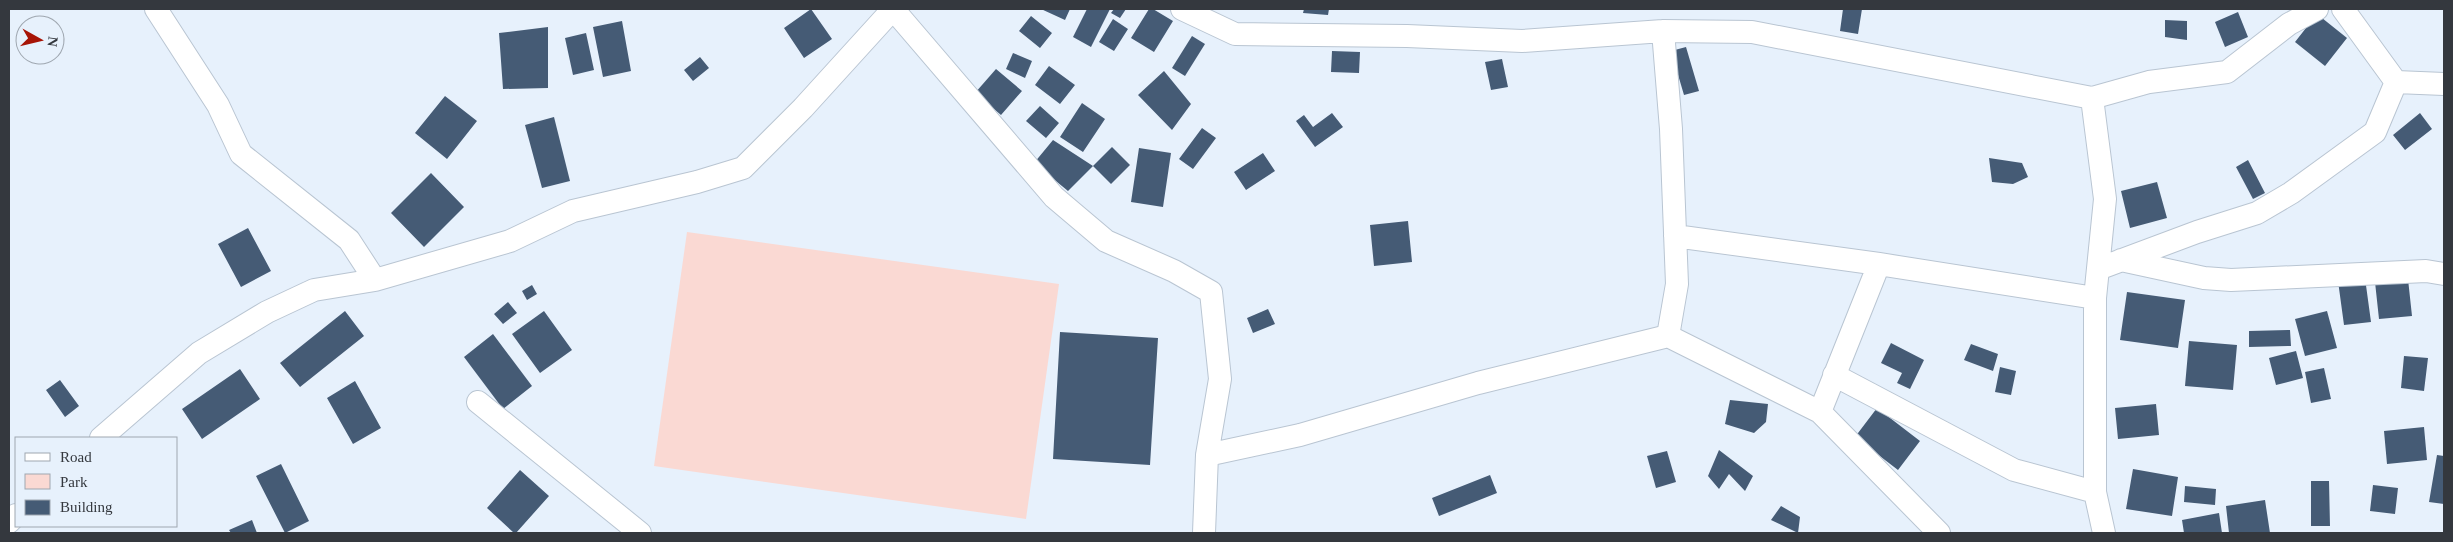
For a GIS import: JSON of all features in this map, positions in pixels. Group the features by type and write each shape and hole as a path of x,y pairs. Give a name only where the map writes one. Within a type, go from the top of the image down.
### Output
{"street":[{"path":"156,9 218,104 241,154 349,240 375,280"},
{"path":"102,437 199,353 267,312 314,290 375,280 510,241 573,210 698,182 743,168 803,108 893,9 1054,197 1106,242 1174,271 1211,292 1220,379 1207,455 1204,533"},
{"path":"1182,9 1235,34 1408,36 1522,41 1663,31 1752,32 2092,98 2150,82 2227,72 2289,24 2317,9"},
{"path":"2343,9 2396,82"},
{"path":"1663,31 1670,129 1676,284 1668,336"},
{"path":"2098,269 2197,232 2257,213 2291,193 2375,132 2396,82"},
{"path":"2396,82 2444,84"},
{"path":"2092,98 2105,199 2095,298 2095,492 2104,533"},
{"path":"1675,236 1879,264 2095,298"},
{"path":"2121,260 2204,278 2231,280 2426,271 2444,274"},
{"path":"1820,412 1879,264"},
{"path":"1207,455 1300,435 1478,383 1668,336 1820,412 1939,533"},
{"path":"1834,375 2014,470 2095,492"},
{"path":"478,402 640,533"}],"green space":[{"path":"687,232 1059,284 1026,519 654,466"}],"building":[{"path":"811,9 832,39 804,58 784,28"},
{"path":"1041,9 1070,9 1065,20"},
{"path":"1087,9 1110,9 1091,47 1073,37"},
{"path":"1114,9 1126,9 1120,18 1111,13"},
{"path":"1149,9 1153,9 1173,21 1154,52 1131,38"},
{"path":"1304,9 1329,9 1328,15 1303,13"},
{"path":"1843,9 1862,9 1858,34 1840,31"},
{"path":"2238,12 2248,37 2225,47 2215,22"},
{"path":"2317,14 2347,38 2325,66 2295,42"},
{"path":"1031,16 1052,33 1040,48 1019,31"},
{"path":"1113,19 1128,29 1114,51 1099,42"},
{"path":"2165,20 2187,21 2187,40 2165,37"},
{"path":"622,21 631,71 603,77 593,27"},
{"path":"548,27 548,88 503,89 499,33"},
{"path":"586,33 594,70 573,75 565,38"},
{"path":"1192,36 1205,44 1185,76 1172,68"},
{"path":"1686,47 1699,91 1684,95 1671,51"},
{"path":"1332,51 1360,52 1359,73 1331,72"},
{"path":"1013,53 1032,61 1025,78 1006,69"},
{"path":"700,57 709,68 693,81 684,70"},
{"path":"1502,59 1508,87 1491,90 1485,62"},
{"path":"1049,66 1075,85 1060,104 1035,85"},
{"path":"996,69 1022,91 1001,115 975,93"},
{"path":"1164,71 1191,104 1172,130 1138,95"},
{"path":"445,96 477,121 447,159 415,133"},
{"path":"1082,103 1105,119 1083,152 1060,137"},
{"path":"1040,106 1059,123 1046,138 1026,121"},
{"path":"1332,113 1343,127 1315,147 1296,121 1304,115 1313,127"},
{"path":"2420,113 2432,129 2405,150 2393,135"},
{"path":"554,117 570,181 542,188 525,125"},
{"path":"1202,128 1216,138 1193,169 1179,159"},
{"path":"1053,140 1093,166 1068,191 1034,163"},
{"path":"1112,147 1130,165 1111,184 1093,166"},
{"path":"1139,148 1171,153 1163,207 1131,202"},
{"path":"1263,153 1275,171 1246,190 1234,172"},
{"path":"1989,158 2022,163 2028,177 2013,184 1992,182"},
{"path":"2248,160 2265,193 2253,199 2236,167"},
{"path":"431,173 464,207 424,247 391,213"},
{"path":"2157,182 2167,218 2130,228 2121,191"},
{"path":"1408,221 1412,262 1374,266 1370,225"},
{"path":"248,228 271,271 241,287 218,244"},
{"path":"2365,278 2371,322 2344,325 2338,281"},
{"path":"2408,279 2412,316 2379,319 2375,282"},
{"path":"532,285 537,294 527,300 522,291"},
{"path":"2127,292 2185,300 2178,348 2120,340"},
{"path":"508,302 517,313 503,324 494,314"},
{"path":"1268,309 1275,324 1253,333 1247,318"},
{"path":"345,311 364,336 300,387 280,363"},
{"path":"544,311 572,350 540,373 512,334"},
{"path":"2327,311 2337,348 2305,356 2295,319"},
{"path":"2290,330 2291,346 2249,347 2249,331"},
{"path":"1060,332 1158,338 1150,465 1053,459"},
{"path":"493,334 532,386 503,409 464,357"},
{"path":"2189,341 2237,345 2233,390 2185,386"},
{"path":"1891,343 1924,360 1910,389 1897,383 1902,373 1881,363"},
{"path":"1971,344 1998,354 1993,371 1964,360"},
{"path":"2296,351 2303,378 2276,385 2269,358"},
{"path":"2404,356 2428,358 2424,391 2401,388"},
{"path":"2000,367 2016,371 2011,395 1995,392"},
{"path":"2324,368 2331,399 2311,403 2305,372"},
{"path":"240,369 260,399 202,439 182,409"},
{"path":"60,380 79,406 65,417 46,390"},
{"path":"355,381 381,428 353,444 327,398"},
{"path":"1730,400 1768,404 1766,422 1754,433 1725,424"},
{"path":"2156,404 2159,435 2118,439 2115,408"},
{"path":"1877,408 1920,441 1898,470 1855,437"},
{"path":"2424,427 2427,460 2387,464 2384,431"},
{"path":"1719,450 1753,476 1745,491 1729,474 1719,489 1708,476"},
{"path":"1667,451 1676,482 1656,488 1647,456"},
{"path":"2437,455 2444,456 2444,504 2429,502"},
{"path":"281,464 309,521 285,533 256,476"},
{"path":"2133,469 2178,477 2172,516 2126,509"},
{"path":"520,470 549,496 514,533 487,508"},
{"path":"1490,475 1497,493 1439,516 1432,498"},
{"path":"2311,481 2329,481 2330,526 2311,526"},
{"path":"2373,485 2398,488 2395,514 2370,511"},
{"path":"2185,486 2216,489 2215,505 2184,502"},
{"path":"2265,500 2270,533 2229,533 2226,506"},
{"path":"1781,506 1800,517 1798,533 1771,520"},
{"path":"2219,513 2222,533 2184,533 2182,520"},
{"path":"252,520 257,533 231,533 229,530"}]}
